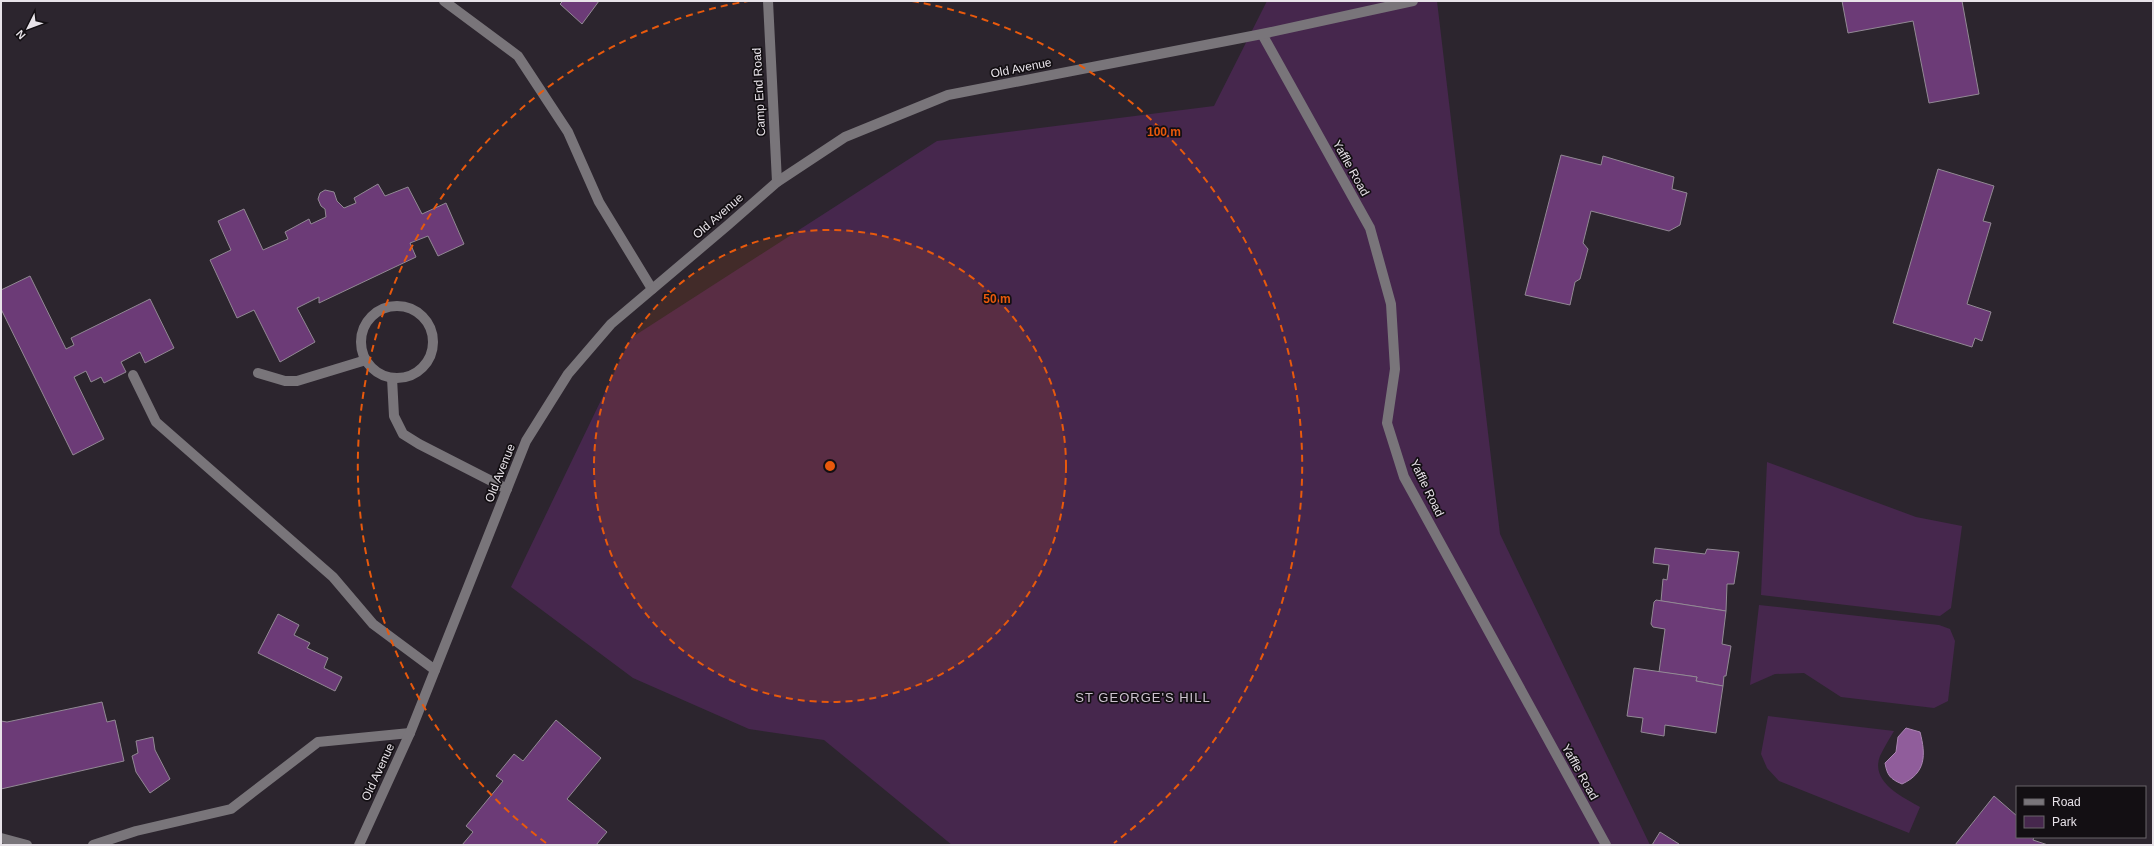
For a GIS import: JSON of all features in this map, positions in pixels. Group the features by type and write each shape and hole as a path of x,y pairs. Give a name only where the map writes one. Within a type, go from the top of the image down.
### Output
{"street":[{"path":"444,1 518,56 568,132 600,202 652,289"},
{"name":"Camp End Road","path":"768,1 777,182"},
{"name":"Old Avenue","path":"358,845 410,733 526,441 568,374 611,324 728,226 777,182 845,137 948,95 1262,34 1413,1"},
{"name":"Yaffle Road","path":"1262,34 1370,228 1391,304 1395,369 1387,423 1404,477 1606,845"},
{"path":"402,306 414,310 423,318 430,329 432,340 431,353 425,364 416,372 404,377 392,378 381,375 372,368 366,360 362,350 361,339 364,328 370,318 378,311 389,307 402,306"},
{"path":"258,373 285,381 298,381 366,360"},
{"path":"133,375 156,422 333,577 373,624 435,670"},
{"path":"392,378 394,416 403,434 419,444 507,489"},
{"path":"94,845 136,830 231,809 318,742 410,733"},
{"path":"1,838 27,845"}],"green space":[{"path":"1267,1 1437,1 1500,534 1650,845 952,845 824,740 749,729 633,678 511,587 631,338 937,141 1214,106"},
{"path":"1767,462 1916,517 1962,526 1951,608 1940,616 1761,595"},
{"path":"1759,605 1939,625 1950,629 1955,641 1948,701 1934,708 1841,697 1804,673 1775,674 1750,685"},
{"path":"1768,716 1894,731 1880,756 1878,765 1880,774 1890,788 1920,807 1909,833 1779,781 1767,768 1761,754"}],"shaded area":[{"path":"1906,728 1920,732 1923,756 1920,769 1910,780 1902,784 1890,776 1885,763 1896,752 1898,737"}],"building":[{"path":"563,1 599,1 582,24 560,4"},
{"path":"1842,1 1962,1 1979,94 1929,103 1913,21 1848,33"},
{"path":"1561,155 1601,165 1603,156 1674,177 1672,189 1687,193 1680,225 1669,231 1591,211 1583,243 1588,249 1580,279 1575,282 1570,305 1525,295"},
{"path":"1938,169 1994,186 1983,221 1991,223 1967,304 1991,312 1982,341 1975,338 1972,347 1893,323"},
{"path":"378,184 385,196 408,187 422,214 446,203 464,244 438,256 428,236 410,243 416,257 319,303 319,297 297,308 315,342 280,362 254,310 237,318 210,260 231,250 218,221 244,209 263,250 288,239 285,232 309,219 311,224 326,217 325,209 321,206 318,199 320,193 325,190 334,192 337,201 344,208 356,203 354,198"},
{"path":"30,276 66,349 74,345 71,338 150,299 174,348 145,363 140,352 121,362 126,372 104,383 101,377 91,382 86,371 74,377 104,439 73,455 1,309 1,290"},
{"path":"1655,548 1705,554 1707,549 1739,552 1734,584 1727,584 1726,611 1661,601 1663,579 1667,580 1669,565 1653,563"},
{"path":"1656,600 1726,611 1722,644 1731,646 1723,686 1696,681 1697,677 1659,672 1665,629 1653,627 1651,624 1654,602"},
{"path":"278,614 299,625 294,635 310,643 307,648 328,658 324,668 342,677 335,691 258,653"},
{"path":"1634,668 1697,677 1696,681 1723,686 1716,733 1665,725 1664,736 1641,732 1643,718 1627,716"},
{"path":"102,702 107,722 115,720 124,761 1,789 1,721 7,722"},
{"path":"556,720 601,758 567,799 607,832 596,845 462,845 473,832 466,826 503,781 496,776 514,754 523,761"},
{"path":"153,737 155,750 170,779 150,793 136,772 132,756 138,753 136,741"},
{"path":"1994,796 2016,815 2016,838 2034,838 2033,840 2048,845 1955,845"},
{"path":"1660,832 1679,844 1679,845 1652,845"}],"district":[{"name":"ST GEORGE'S HILL","path":"1143,697"}]}
